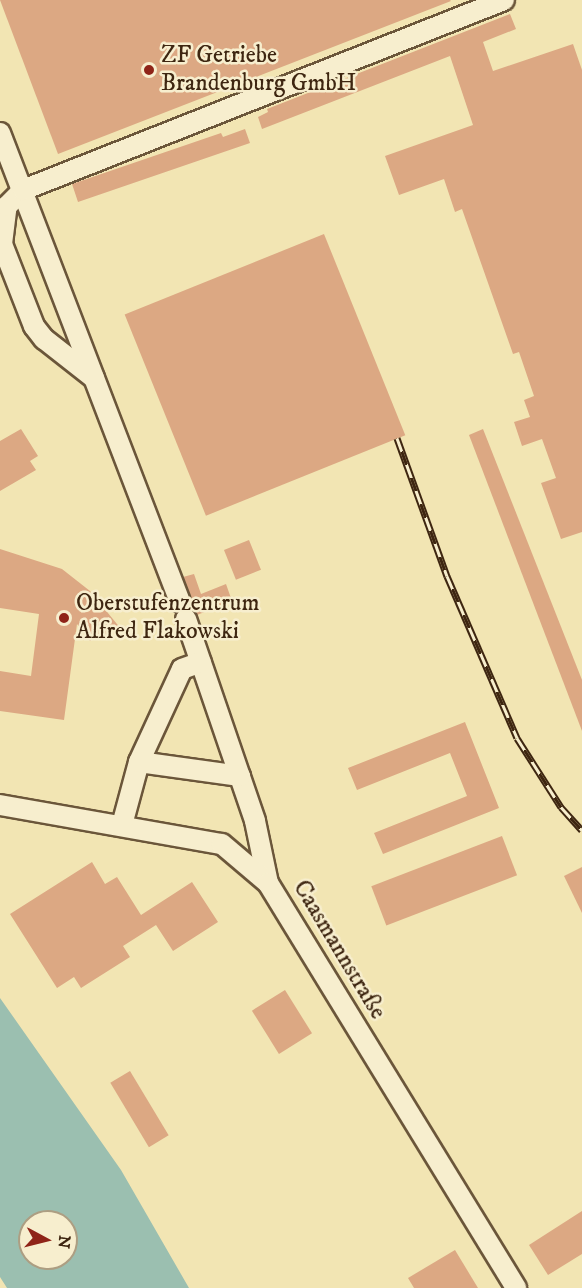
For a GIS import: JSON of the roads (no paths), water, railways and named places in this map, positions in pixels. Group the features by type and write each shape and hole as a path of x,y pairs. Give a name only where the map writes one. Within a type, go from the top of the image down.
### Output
{"street":[{"path":"94,378 44,339 34,326 2,244 7,206 23,190 504,0"},
{"path":"0,133 183,611 255,821 268,883"},
{"path":"122,825 139,762 182,669 201,662"},
{"path":"139,762 240,776"},
{"name":"Caasmannstraße","path":"0,806 122,825 222,844 268,883 516,1288"}],"railway":[{"path":"397,438 447,576 517,738 561,807 582,830"}],"place":[{"name":"ZF Getriebe Brandenburg GmbH","path":"149,70"},
{"name":"Oberstufenzentrum Alfred Flakowski","path":"64,618"}]}
